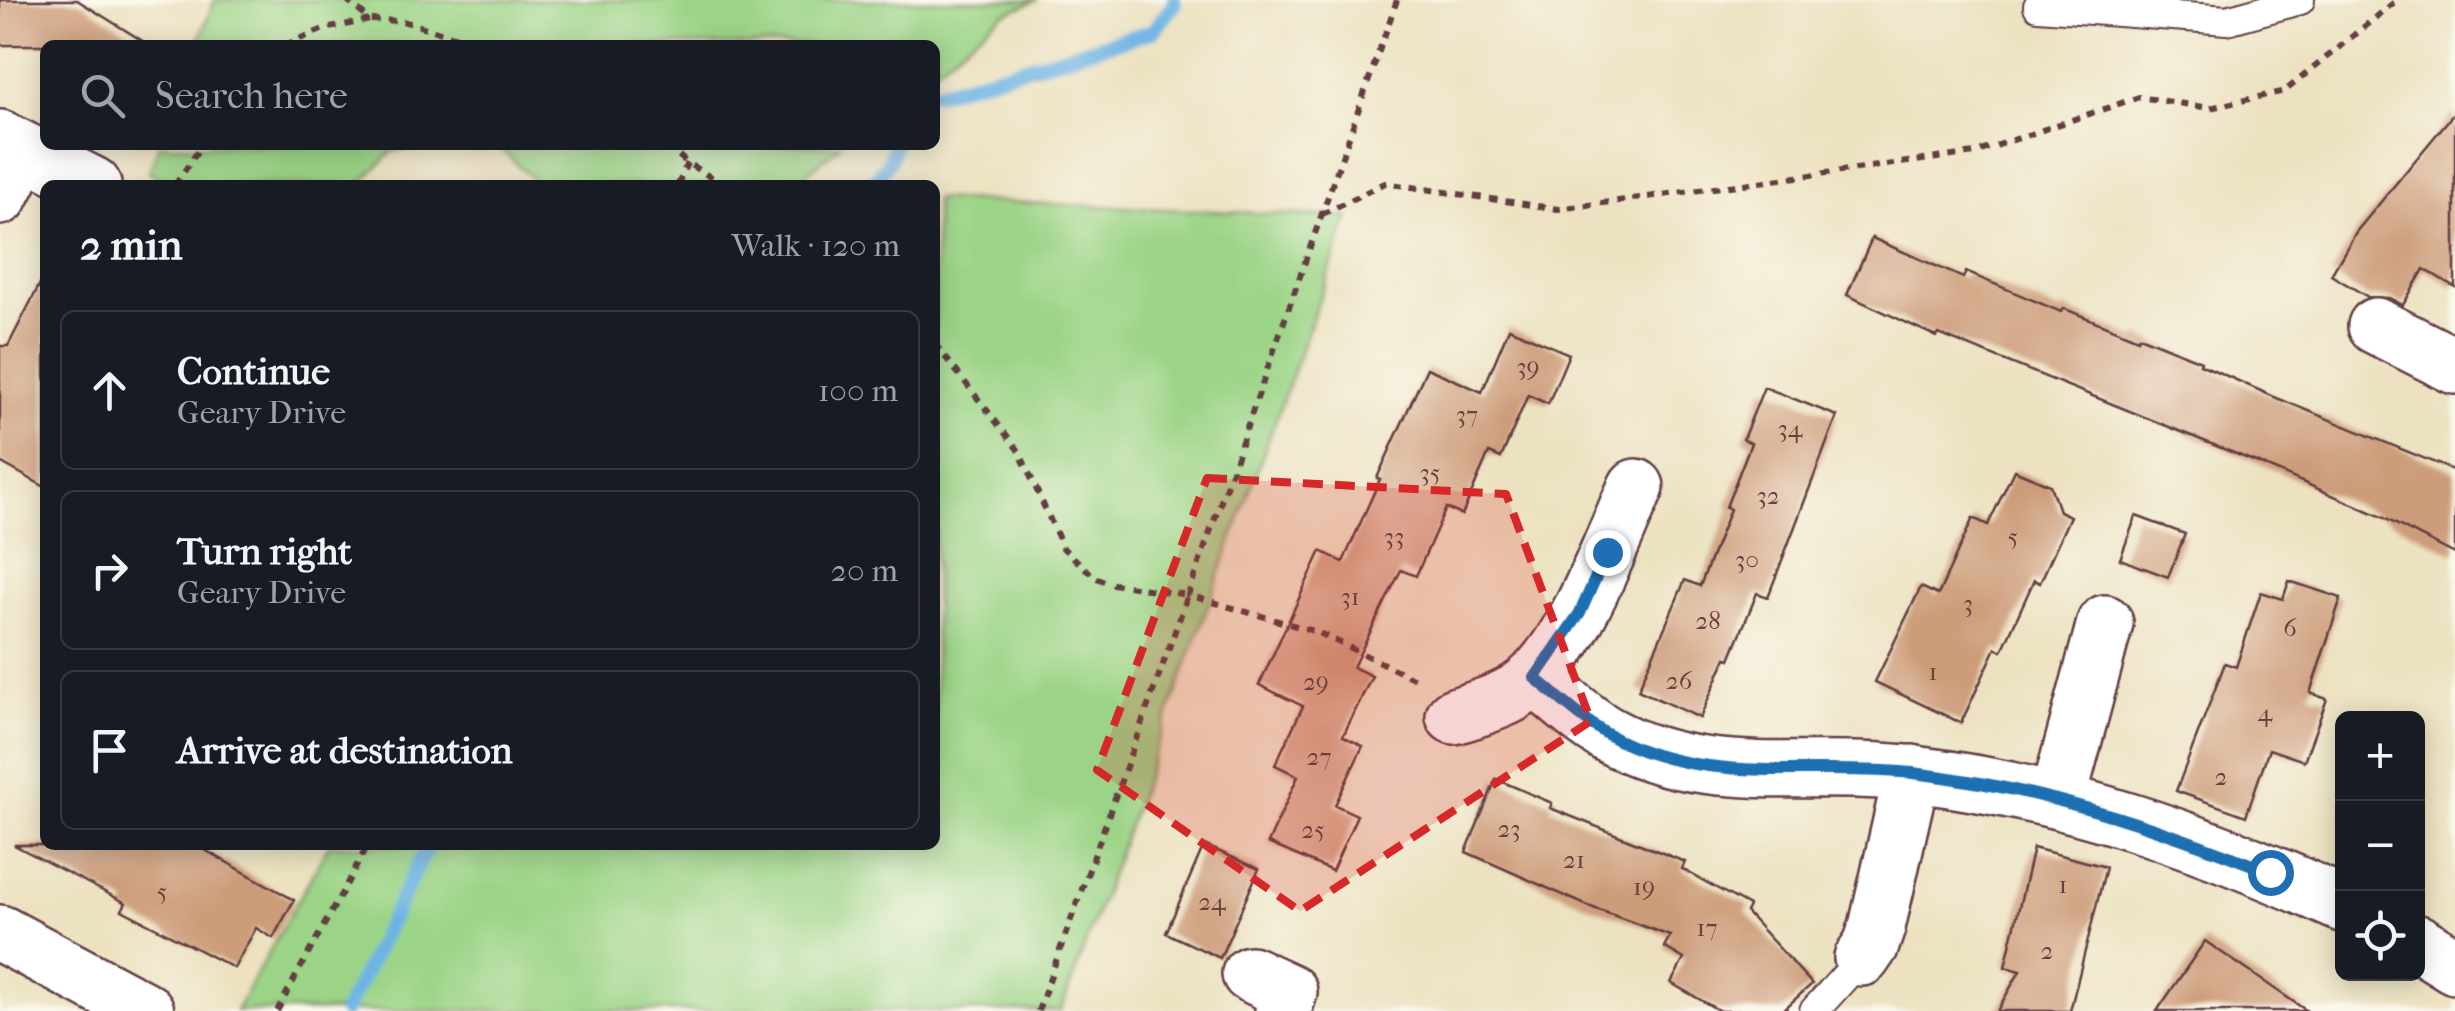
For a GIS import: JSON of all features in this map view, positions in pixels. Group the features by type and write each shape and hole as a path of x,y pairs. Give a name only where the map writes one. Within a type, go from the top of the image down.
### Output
{"street":[{"path":"8,162 75,180"},
{"path":"2376,326 2455,366"},
{"path":"1466,712 1491,704 1535,678 1580,613 1636,486"},
{"path":"2058,799 2104,622"},
{"path":"1535,678 1606,734 1652,754 1747,771 1912,773 2058,799 2165,830 2335,901"},
{"path":"1862,958 1877,927 1912,773"},
{"path":"0,933 146,1011"},
{"path":"2425,948 2455,966"}],"lane":[{"path":"2038,6 2227,20 2300,0"},
{"path":"1814,1011 1862,958"}],"path":[{"path":"346,0 370,20"},
{"path":"1038,1011 1397,0"},
{"path":"1322,214 1385,183 1558,209 1975,153 2139,97 2210,108 2285,91 2398,0"},
{"path":"298,40 370,20 402,20 468,40"},
{"path":"178,180 199,150"},
{"path":"673,150 716,180"},
{"path":"680,180 687,163"},
{"path":"940,350 1019,451 1063,548 1096,578 1188,595 1317,632 1466,712"},
{"path":"277,1011 365,850"}],"highlighted area":[{"path":"1207,478 1506,494 1591,721 1300,911 1097,770"}],"green space":[{"path":"215,0 1038,0 1003,14 940,65 940,40 199,40"},
{"path":"157,150 400,150 393,151 364,180 164,180 149,172"},
{"path":"502,150 835,150 798,180 534,180"},
{"path":"940,199 1349,217 1061,1011 236,1011 326,850 940,850"}],"building":[{"path":"0,0 77,0 141,40 40,40 40,45 0,45"},
{"path":"2455,112 2455,287 2424,269 2403,305 2389,298 2368,297 2331,275 2356,232"},
{"path":"1872,238 1963,278 1966,272 2061,312 2063,308 2138,339 2139,336 2455,471 2455,554 2378,515 2256,462 1939,334 1937,337 1847,295"},
{"path":"40,284 40,484 0,462 0,346 8,346"},
{"path":"1509,328 1569,354 1548,404 1528,395 1501,458 1489,453 1462,515 1446,508 1416,576 1401,570 1353,667 1372,676 1343,736 1363,746 1335,805 1357,815 1332,871 1268,843 1298,776 1275,765 1303,706 1259,685 1321,551 1343,562 1427,368 1482,392"},
{"path":"1764,387 1837,416 1768,597 1757,593 1700,718 1638,690 1685,580 1700,586 1730,509 1726,507 1751,443 1743,439"},
{"path":"2014,470 2050,485 2059,511 2070,516 2040,583 2034,580 2002,651 1996,648 1961,723 1875,682 1921,587 1938,595 1973,518 1988,525"},
{"path":"2136,516 2185,534 2168,577 2120,559"},
{"path":"2289,581 2341,598 2310,693 2327,699 2304,761 2269,749 2246,816 2176,791 2225,663 2236,667 2261,592 2283,599"},
{"path":"1496,779 1552,803 1550,808 1685,862 1682,869 1749,906 1746,912 1812,984 1782,1011 1720,1011 1671,983 1684,959 1664,947 1670,936 1588,906 1466,852"},
{"path":"14,845 40,845 40,850 205,850 294,900 273,938 256,928 234,968 122,910 126,903"},
{"path":"1204,845 1259,869 1220,958 1166,933"},
{"path":"2033,848 2106,867 2070,1011 1997,1011 2020,971 2005,967"},
{"path":"2205,941 2307,1011 2157,1011"}],"waterway":[{"path":"940,92 1153,31 1174,0"},
{"path":"876,180 893,150"},
{"path":"345,1011 426,850"}],"route":[{"path":"1607,552 1580,613 1535,678 1606,734 1652,754 1700,765 1747,771 1912,773 2058,799 2165,830 2270,872"}]}
